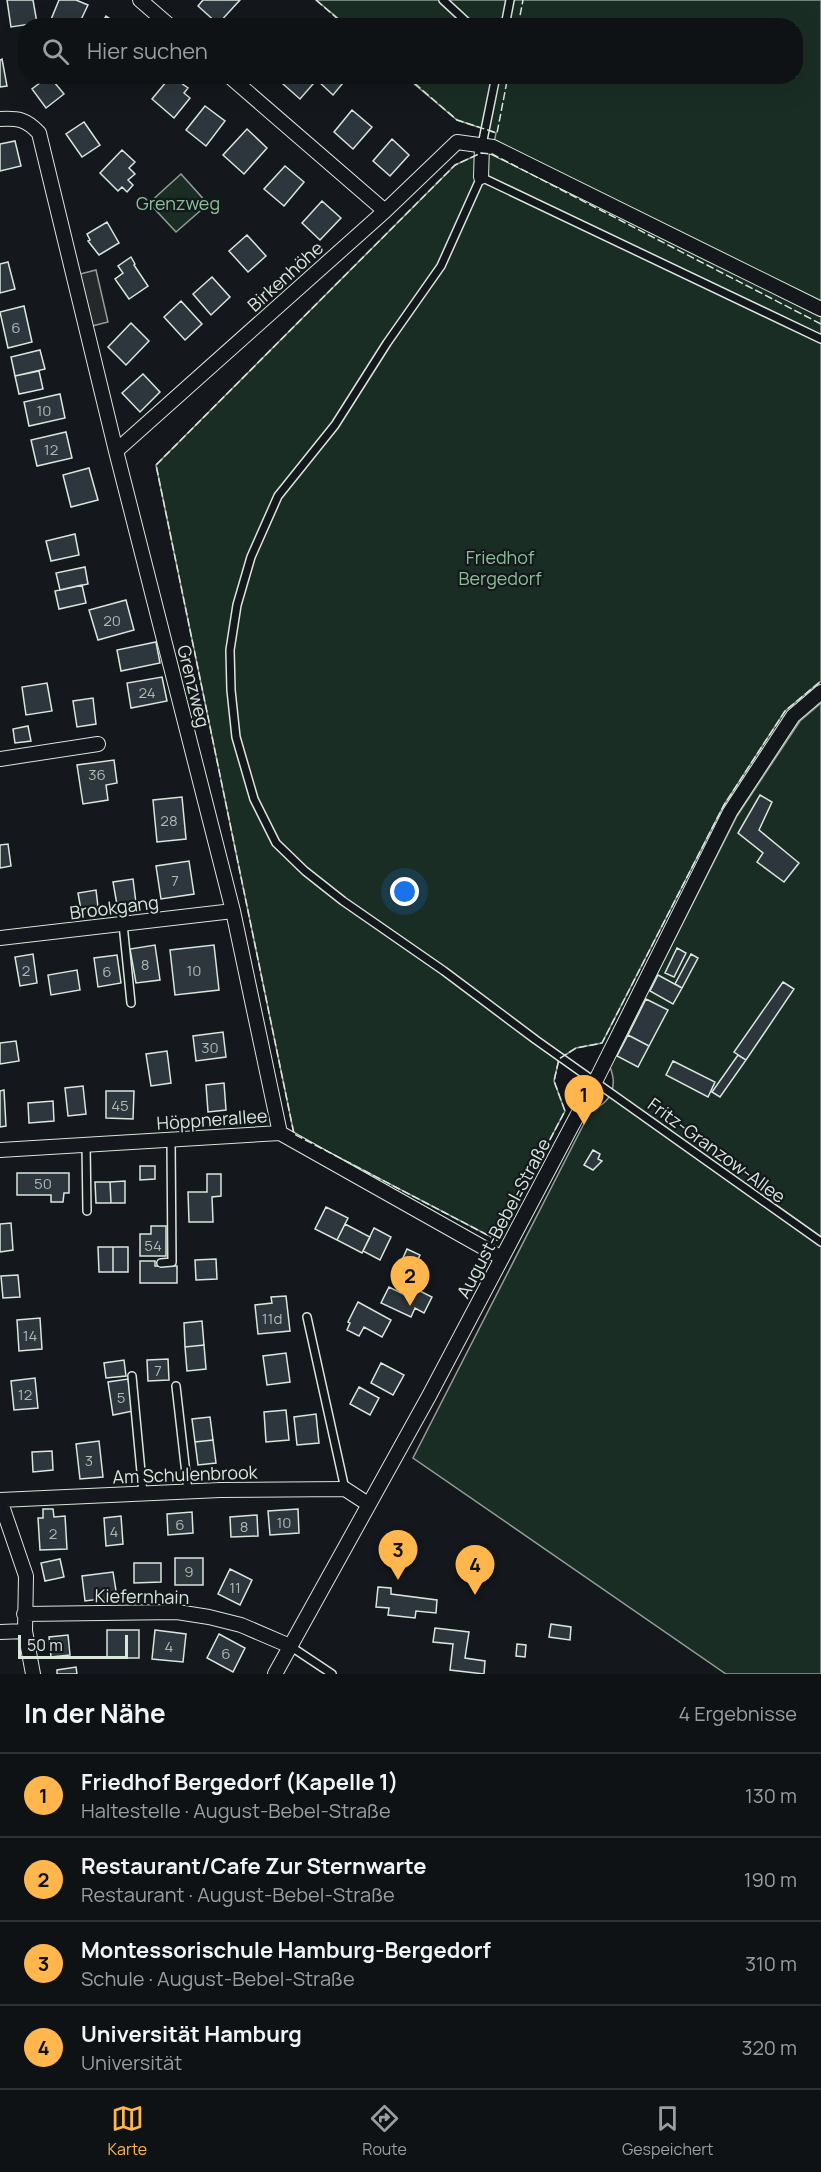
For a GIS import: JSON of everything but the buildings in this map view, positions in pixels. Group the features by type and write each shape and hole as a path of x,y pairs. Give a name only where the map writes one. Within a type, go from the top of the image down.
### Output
{"street":[{"path":"140,0 161,18"},
{"path":"238,84 385,211"},
{"name":"Grenzweg","path":"0,119 19,117 30,123 39,133 116,451 232,911 280,1133"},
{"name":"Birkenhöhe","path":"116,451 385,211 457,142 482,145"},
{"path":"481,177 482,145 493,147 821,309"},
{"name":"August-Bebel-Straße","path":"275,1674 429,1396 595,1082 730,812 793,716 821,692"},
{"path":"0,759 98,744"},
{"name":"Brookgang","path":"0,938 232,911"},
{"name":"Höppnerallee","path":"0,1150 280,1133 502,1258"},
{"path":"345,1489 368,1504"},
{"name":"Am Schulenbrook","path":"0,1500 188,1491 345,1489"},
{"path":"0,1500 26,1576 25,1631 33,1674"},
{"name":"Kiefernhain","path":"24,1614 177,1612 241,1625 290,1646"},
{"path":"0,1632 25,1631"}],"lane":[{"path":"443,0 462,18"},
{"path":"507,18 510,0"},
{"path":"482,145 494,84"},
{"path":"481,177 821,339"},
{"name":"Fritz-Granzow-Allee","path":"481,177 441,266 387,343 335,425 278,496 251,557 237,605 230,650 236,737 254,799 276,843 305,871 343,901 821,1242"},
{"path":"123,924 131,1003"},
{"path":"161,1263 172,1262 171,1140"},
{"path":"86,1145 87,1211"},
{"path":"307,1317 345,1489"},
{"path":"132,1376 143,1493"},
{"path":"176,1386 188,1491"},
{"path":"290,1646 332,1674"}],"green space":[{"name":"Friedhof Bergedorf","path":"316,0 821,0 821,681 785,711 724,805 602,1043 576,1048 559,1059 554,1081 565,1111 497,1240 294,1134 156,465 455,165 481,153 492,154 496,133 457,120 414,84 803,84 803,18 338,18"},
{"name":"Grenzweg","path":"181,174 208,204 176,232 149,203"},
{"path":"821,703 821,1674 726,1674 413,1458 591,1110 608,1099 613,1088 610,1067 737,816 800,721"}],"shaded area":[{"path":"96,270 108,322 92,326 80,274"}],"fence":[{"path":"316,0 337,18"},
{"path":"520,18 523,0"},
{"path":"415,84 457,120 497,133 506,84"},
{"path":"821,324 492,154 481,153 455,165 156,465 294,1134 497,1240 565,1111 554,1081 559,1059 576,1048 602,1043 724,805 785,711 821,681"}],"place":[{"name":"Friedhof Bergedorf (Kapelle 1)","path":"584,1125"},
{"name":"Restaurant/Cafe Zur Sternwarte","path":"410,1306"},
{"name":"Montessorischule Hamburg-Bergedorf","path":"398,1580"},
{"name":"Universität Hamburg","path":"475,1595"}]}
